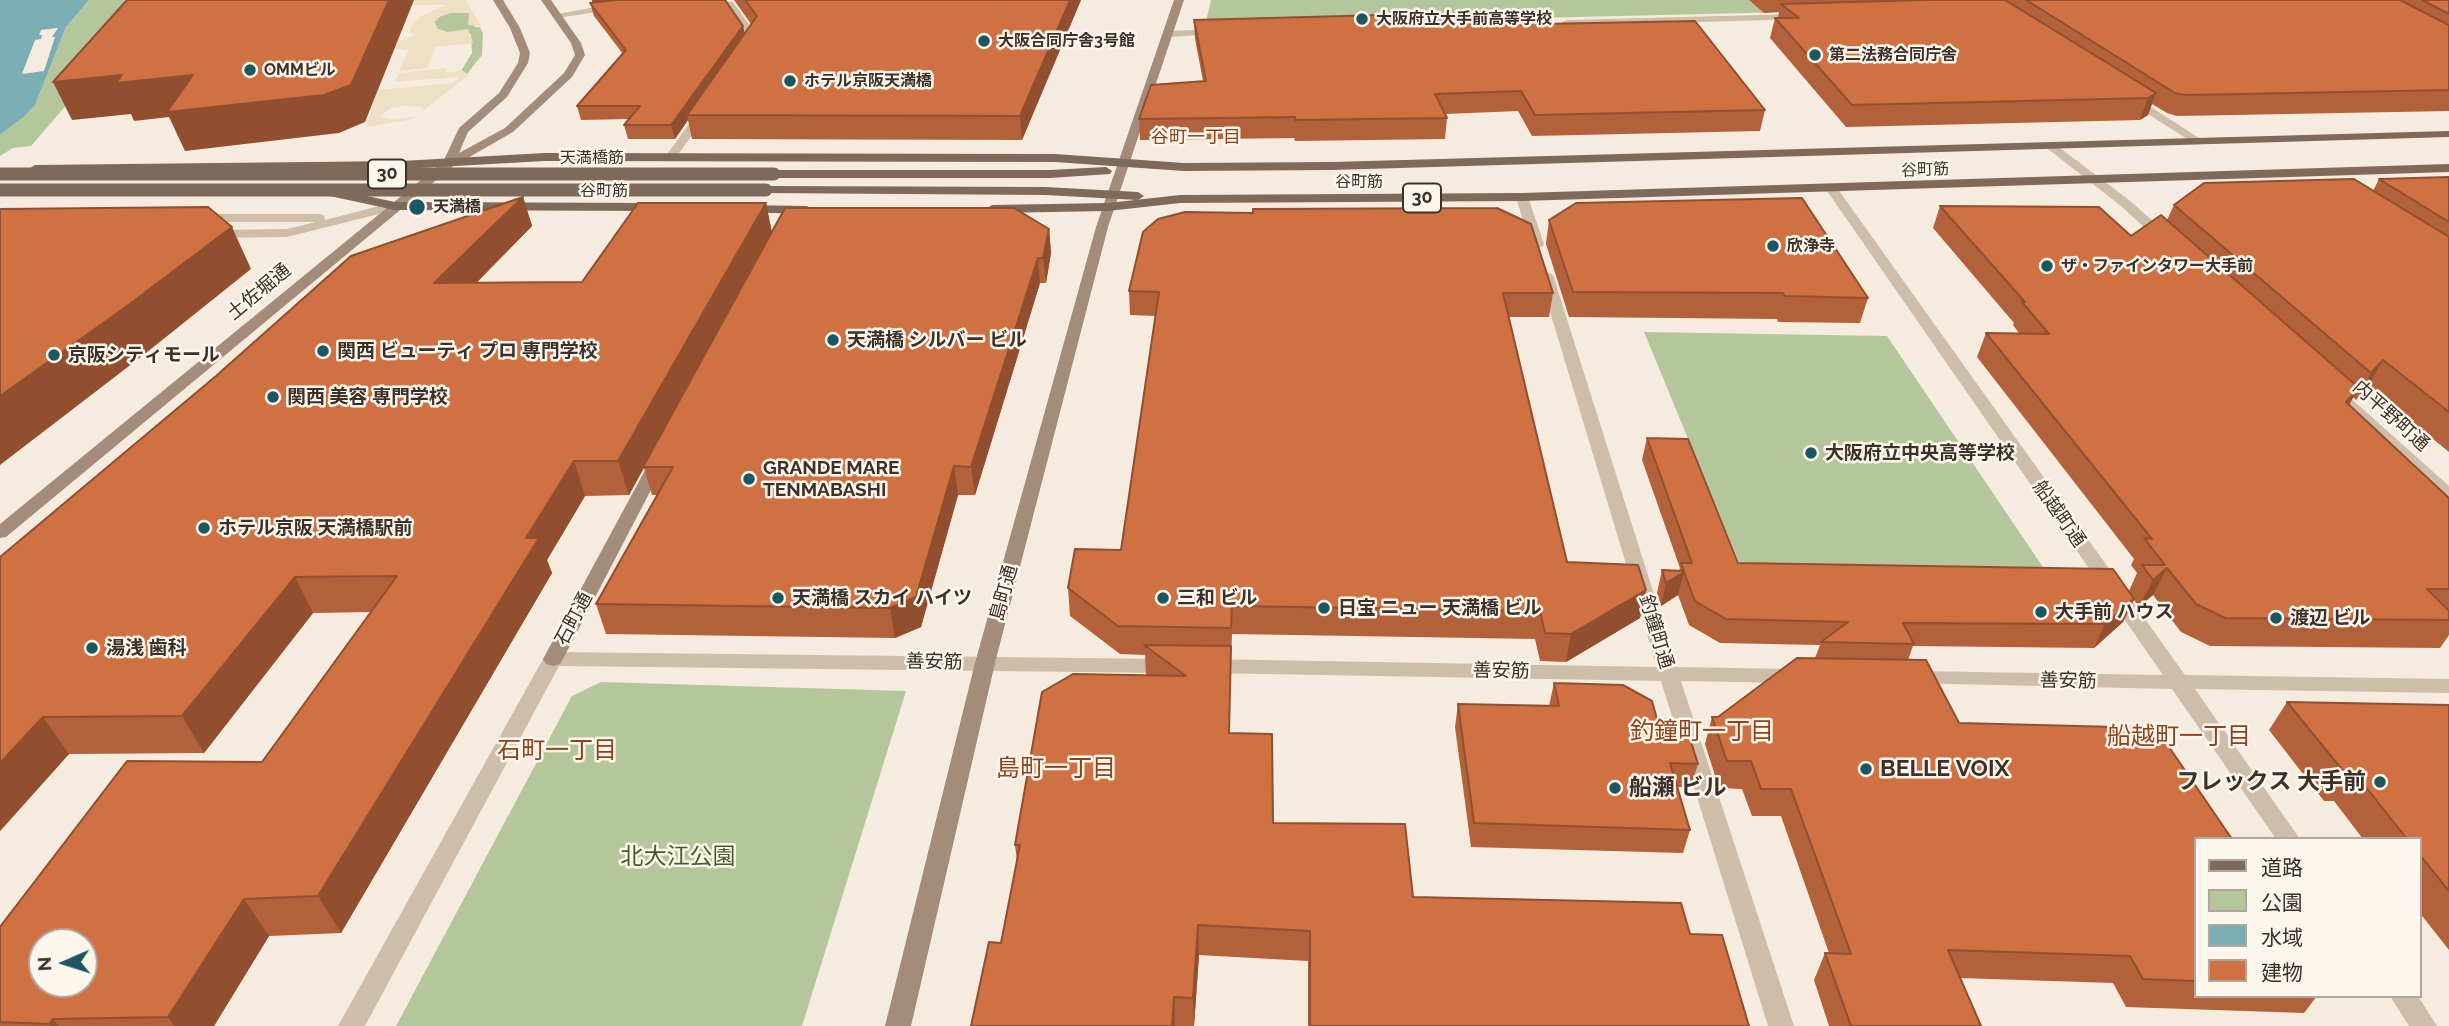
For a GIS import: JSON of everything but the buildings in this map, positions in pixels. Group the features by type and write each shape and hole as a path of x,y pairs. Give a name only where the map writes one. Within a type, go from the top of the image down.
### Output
{"main road":[{"name":"土佐堀通","path":"448,164 463,130 503,95 523,63 525,53 515,28 498,0"},
{"name":"土佐堀通","path":"0,533 395,206 448,164 509,130 568,75 580,55 576,43 546,0"},
{"name":"島町通","path":"898,1026 985,663 1110,201 1179,0"},
{"name":"谷町筋","path":"1184,167 2449,134"},
{"name":"谷町筋","path":"448,164 545,157 1055,158 1121,167"},
{"name":"天満橋筋","path":"0,172 62,167 448,164"},
{"name":"天満橋筋","path":"0,172 1050,174 1121,167 1184,167"},
{"name":"谷町筋","path":"984,209 1180,199 1522,197 2449,168"},
{"name":"天満橋筋","path":"0,191 334,192 395,206"},
{"name":"天満橋筋","path":"0,191 1045,191 1110,201"},
{"name":"谷町筋","path":"395,206 674,207"},
{"path":"727,208 820,210"},
{"path":"784,225 793,210"},
{"name":"石町通","path":"553,659 668,442"}],"street":[{"path":"691,1 730,4 754,39 740,59"},
{"path":"557,15 625,6"},
{"path":"1555,24 1818,17"},
{"path":"1169,34 1222,32"},
{"path":"2115,88 2199,142"},
{"path":"671,157 710,101"},
{"path":"2052,146 2176,248"},
{"path":"2312,174 2335,189"},
{"name":"船越町通","path":"1831,188 2288,837"},
{"name":"釣鐘町通","path":"1522,197 1781,1026"},
{"path":"197,235 287,233 395,206"},
{"path":"188,218 344,218"},
{"name":"内平野町通","path":"2317,376 2449,495"},
{"name":"善安筋","path":"553,659 985,663 1820,677"},
{"name":"石町通","path":"351,1026 553,659"},
{"name":"善安筋","path":"1889,678 2449,686"},
{"path":"2404,998 2424,1026"}],"green space":[{"path":"89,0 125,0 75,95 31,146 13,148 0,156 0,135 35,105 66,27"},
{"name":"大阪府立大手前高等学校","path":"1211,0 1814,0 1828,11 1205,26"},
{"path":"450,13 470,13 475,27 480,27 483,33 482,55 467,74 461,71 472,53 471,34 447,32 438,29 434,22"},
{"name":"大阪府立中央高等学校","path":"1644,332 1887,336 2051,579 1744,574"},
{"name":"北大江公園","path":"601,682 906,691 802,1026 396,1026 572,696"}],"shaded area":[{"path":"415,0 466,0 481,26 468,25 469,13 439,16 434,22 438,29 447,32 468,29 473,43 436,47 427,68 399,71 409,50 395,49 398,42 414,35 410,32 411,26 421,16 445,5 413,5"},
{"path":"447,68 446,73 462,70 469,75 424,110 421,107 402,106 391,108 380,116 394,120 417,116 413,119 366,127 378,90 452,83 460,77 395,82 399,73"}],"water":[{"path":"0,0 89,0 66,27 35,105 0,135"}],"pier":[{"path":"58,28 52,37 55,37 44,71 22,74 35,40 41,39 41,30"}],"place":[{"name":"大阪府立大手前高等学校","path":"1362,19"},
{"name":"大阪合同庁舎3号館","path":"984,41"},
{"name":"第二法務合同庁舎","path":"1815,55"},
{"name":"OMMビル","path":"250,70"},
{"name":"ホテル京阪天満橋","path":"790,81"},
{"name":"天満橋","path":"417,207"},
{"name":"欣浄寺","path":"1773,246"},
{"name":"ザ・ファインタワー大手前","path":"2047,266"},
{"name":"天満橋 シルバー ビル","path":"833,340"},
{"name":"関西 ビューティ プロ 専門学校","path":"323,351"},
{"name":"京阪シティモール","path":"54,355"},
{"name":"関西 美容 専門学校","path":"273,397"},
{"name":"大阪府立中央高等学校","path":"1811,453"},
{"name":"GRANDE MARE TENMABASHI","path":"749,479"},
{"name":"ホテル京阪 天満橋駅前","path":"204,528"},
{"name":"天満橋 スカイ ハイツ","path":"778,598"},
{"name":"三和 ビル","path":"1163,598"},
{"name":"日宝 ニュー 天満橋 ビル","path":"1324,608"},
{"name":"大手前 ハウス","path":"2041,612"},
{"name":"渡辺 ビル","path":"2276,618"},
{"name":"湯浅 歯科","path":"92,648"},
{"name":"BELLE VOIX","path":"1866,769"},
{"name":"フレックス 大手前","path":"2380,782"},
{"name":"船瀬 ビル","path":"1615,788"}],"district":[{"name":"谷町一丁目","path":"1196,138"},
{"name":"釣鐘町一丁目","path":"1702,732"},
{"name":"船越町一丁目","path":"2179,737"},
{"name":"石町一丁目","path":"557,751"},
{"name":"島町一丁目","path":"1056,769"}]}
